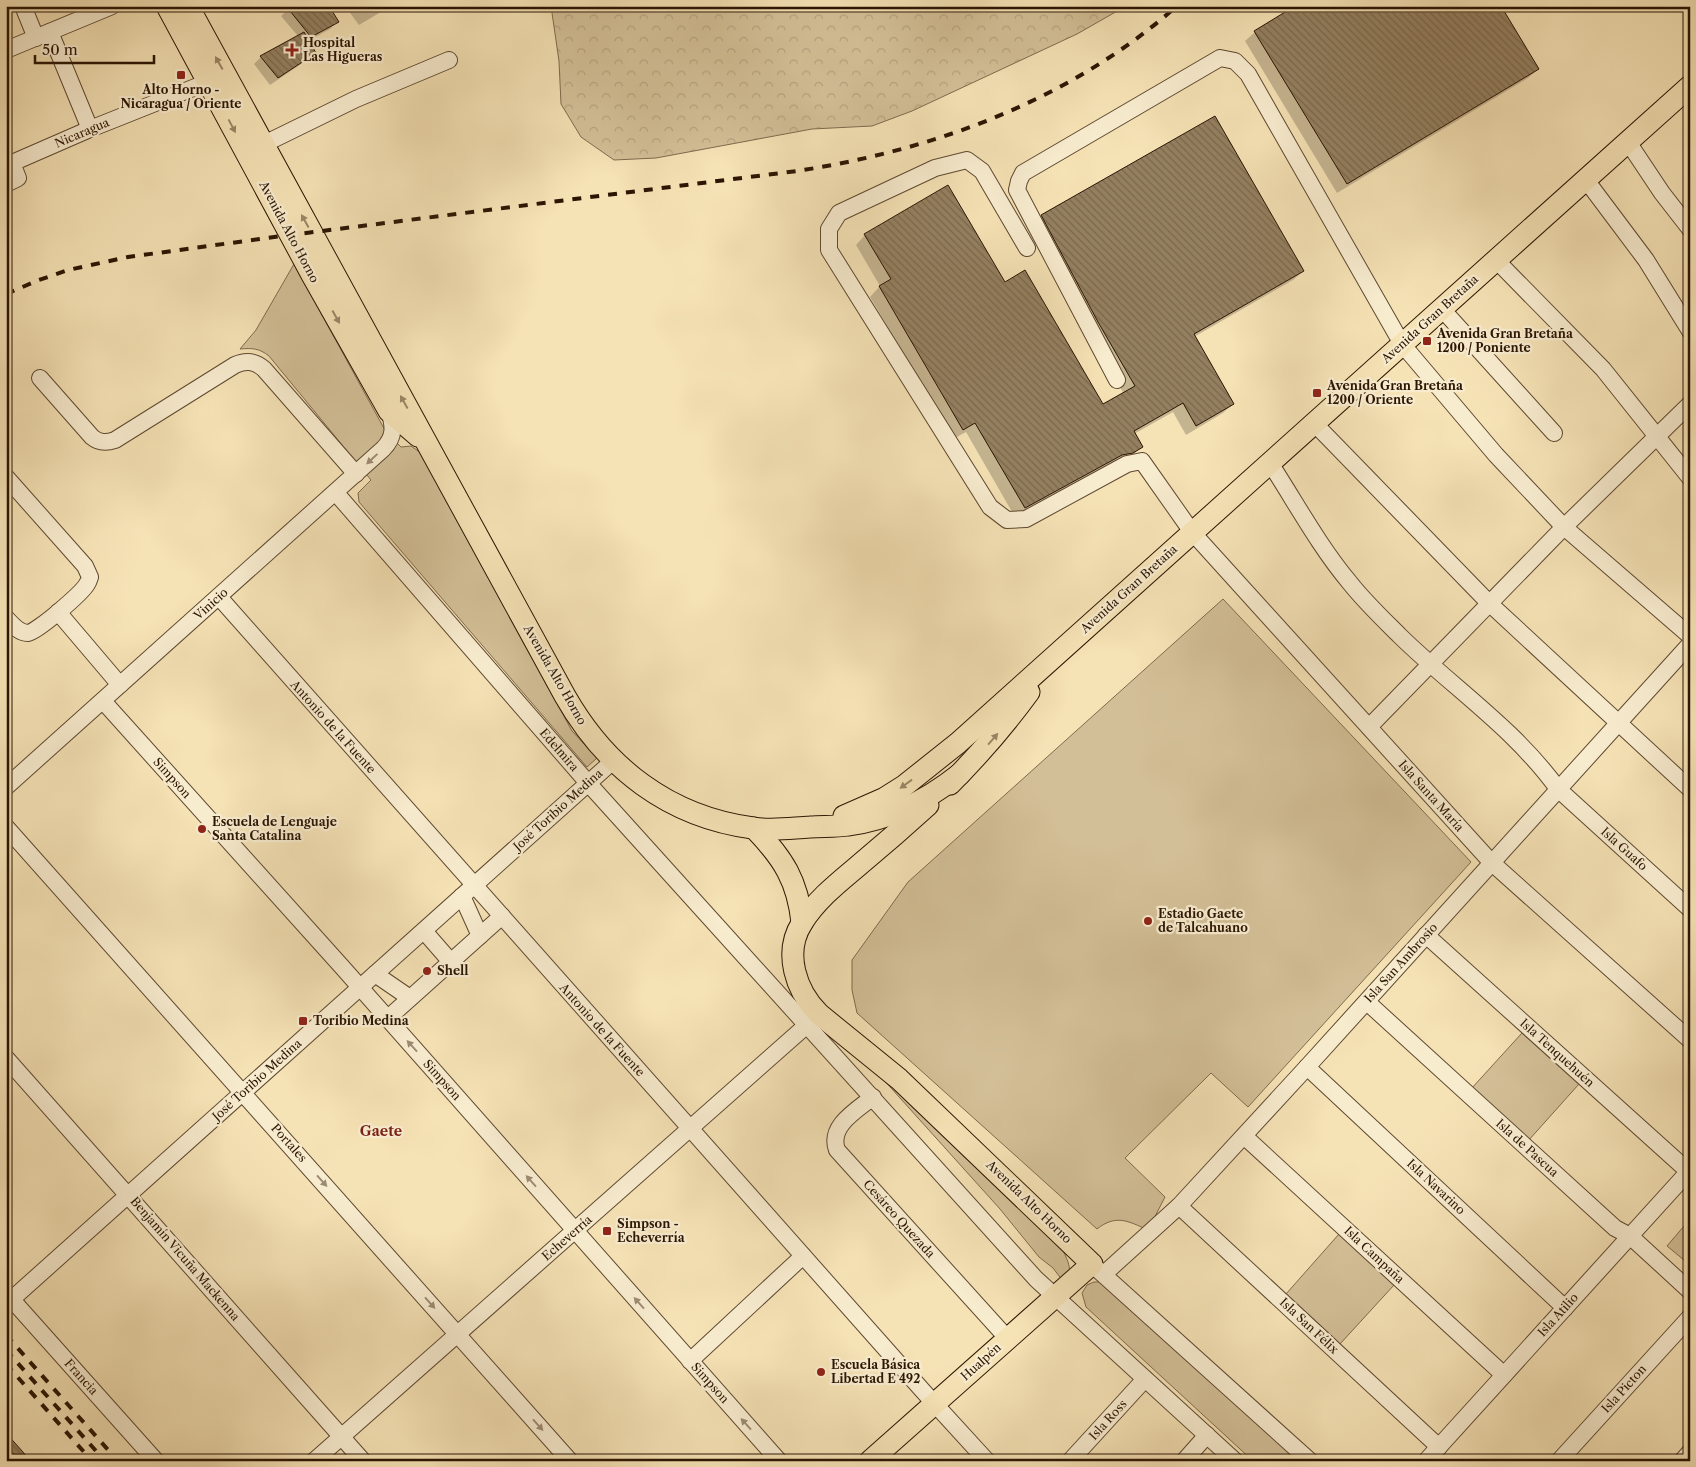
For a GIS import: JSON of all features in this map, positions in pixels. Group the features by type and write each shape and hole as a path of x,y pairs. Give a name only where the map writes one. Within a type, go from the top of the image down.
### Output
{"main road":[{"name":"Avenida Alto Horno","path":"167,6 312,275 389,411 428,444"},
{"name":"Avenida Alto Horno","path":"188,6 586,731 613,761 641,784 679,806 707,817 754,828"},
{"name":"Avenida Gran Bretaña","path":"810,827 853,813 885,798 904,786 958,743 1690,86"},
{"name":"Avenida Gran Bretaña","path":"802,923 813,908 841,880 932,802 960,774 1002,728 1059,652"},
{"path":"920,801 944,760 958,743"},
{"name":"Avenida Gran Bretaña","path":"754,828 849,825 872,820 894,814 920,801 960,774"},
{"name":"Avenida Gran Bretaña","path":"902,828 920,801"},
{"path":"754,828 776,852 790,874 800,906 802,923"},
{"name":"Avenida Alto Horno","path":"802,923 794,946 795,971 813,1019 899,1079 1098,1269"},
{"name":"Hualpén","path":"870,1461 1055,1297 1098,1269"}],"street":[{"path":"23,6 43,35 90,129"},
{"path":"6,50 112,6"},
{"path":"1117,380 1017,190 1019,181 1023,173 1220,58 1235,61 1248,74 1402,344 1496,455 1564,527 1690,636"},
{"path":"264,144 356,99 449,60"},
{"name":"Nicaragua","path":"6,184 18,178 9,156 90,129 208,82"},
{"path":"1628,142 1690,229"},
{"name":"Isla Santa María","path":"1027,248 982,171 967,160 935,168 839,213 829,229 829,250 990,507 1006,520 1026,519 1127,464 1142,461 1192,532 1491,862 1690,1040"},
{"path":"1586,180 1646,260 1690,331"},
{"path":"1496,260 1603,369 1690,478"},
{"path":"1442,308 1554,433"},
{"path":"40,378 92,437 106,442 115,440 234,365 250,361 264,370 356,474"},
{"path":"1369,727 1564,527 1655,436 1690,404"},
{"name":"Vinicio","path":"6,787 383,449 393,434 393,424 389,411"},
{"path":"1314,423 1490,603 1690,788"},
{"name":"Isla Guafo","path":"1270,463 1331,558 1351,584 1430,664 1507,731 1542,766 1558,789 1690,909"},
{"path":"6,477 85,566 89,573 88,584 38,628 30,632 18,630 6,618"},
{"name":"Edelmira","path":"336,493 588,783 813,1019"},
{"name":"Antonio de la Fuente","path":"218,598 468,891 502,916 934,1404 987,1461"},
{"path":"58,612 120,685"},
{"name":"Isla San Ambrosio","path":"1098,1269 1179,1206 1308,1067 1619,722 1686,654"},
{"name":"Simpson","path":"103,701 779,1461"},
{"name":"José Toribio Medina","path":"9,1296 129,1195 613,761"},
{"name":"Portales","path":"6,827 244,1092 570,1461"},
{"path":"468,891 480,936"},
{"path":"387,1019 502,916"},
{"path":"424,930 451,962"},
{"name":"Isla Tenquehuén","path":"1426,935 1689,1170"},
{"path":"375,974 410,998"},
{"name":"Isla de Pascua","path":"1367,1002 1616,1228 1630,1236 1690,1290"},
{"name":"Avenida Alto Horno","path":"813,1019 873,1097 1029,1271 1235,1461"},
{"name":"Echeverría","path":"314,1461 813,1019"},
{"name":"Benjamín Vicuña Mackenna","path":"6,1058 363,1461"},
{"name":"Isla Navarino","path":"1308,1067 1565,1308"},
{"name":"Cesáreo Quezada","path":"873,1097 838,1129 835,1139 837,1150 1008,1339"},
{"name":"Isla Campaña","path":"1244,1136 1504,1375"},
{"name":"Isla Atilio","path":"1426,1461 1689,1170"},
{"name":"Isla San Félix","path":"1179,1206 1439,1446"},
{"path":"690,1361 803,1256"},
{"name":"Avenida Alto Horno","path":"1098,1269 1310,1461"},
{"name":"Francia","path":"9,1296 156,1461"},
{"name":"Isla Picton","path":"1559,1461 1690,1317"},
{"name":"Isla Ross","path":"1070,1461 1145,1379"},
{"path":"1184,1461 1207,1435"},
{"path":"1682,1461 1690,1452"}],"green space":[{"path":"551,6 1126,6 1077,34 912,111 872,126 812,129 656,158 614,160 581,137 561,104 559,61"},
{"path":"294,264 386,432 401,447 411,446 421,453 572,731 597,758 587,767 359,502 358,493 371,480 269,356 255,349 240,349 256,330"},
{"name":"Estadio Gaete de Talcahuano","path":"1223,599 1471,862 1248,1107 1211,1073 1125,1158 1165,1197 1148,1230 1122,1220 1104,1224 1097,1229 857,1013 852,990 852,960 908,882"},
{"path":"1522,1033 1579,1084 1528,1141 1471,1089"},
{"path":"873,1068 1060,1244 1069,1269 1066,1285 1053,1268 1039,1257 1000,1209"},
{"path":"1690,1219 1690,1265 1667,1246"},
{"path":"1339,1234 1394,1285 1340,1344 1286,1294"},
{"path":"1094,1282 1102,1282 1302,1461 1253,1461 1086,1307 1082,1293 1087,1285"}],"building":[{"path":"286,6 329,6 339,22 311,37"},
{"path":"1295,6 1501,6 1539,69 1347,184 1254,31"},
{"path":"304,32 316,53 278,78 260,56"},
{"path":"1215,116 1304,271 1194,334 1234,404 1196,426 1183,403 1134,431 1143,447 1133,453 1122,455 1025,508 975,423 963,430 879,286 891,279 864,234 948,185 1005,282 1025,270 1103,404 1135,386 1098,322 1041,215"},
{"path":"6,1433 31,1461 6,1461"}],"railway":[{"path":"6,294 68,270 128,257 797,171 849,162 900,150 999,116 1046,94 1092,68 1136,39 1177,6"},
{"path":"6,1335 118,1461"},
{"path":"6,1350 105,1461"},
{"path":"6,1364 92,1461"}],"place":[{"name":"Hospital Las Higueras","path":"292,50"},
{"name":"Alto Horno - Nicaragua / Oriente","path":"181,75"},
{"name":"Avenida Gran Bretaña 1200 / Poniente","path":"1427,341"},
{"name":"Avenida Gran Bretaña 1200 / Oriente","path":"1317,393"},
{"name":"Escuela de Lenguaje Santa Catalina","path":"202,829"},
{"name":"Estadio Gaete de Talcahuano","path":"1148,921"},
{"name":"Shell","path":"427,971"},
{"name":"Toribio Medina","path":"303,1021"},
{"name":"Simpson - Echeverría","path":"607,1231"},
{"name":"Escuela Básica Libertad E 492","path":"821,1372"}],"district":[{"name":"Gaete","path":"381,1131"}]}
